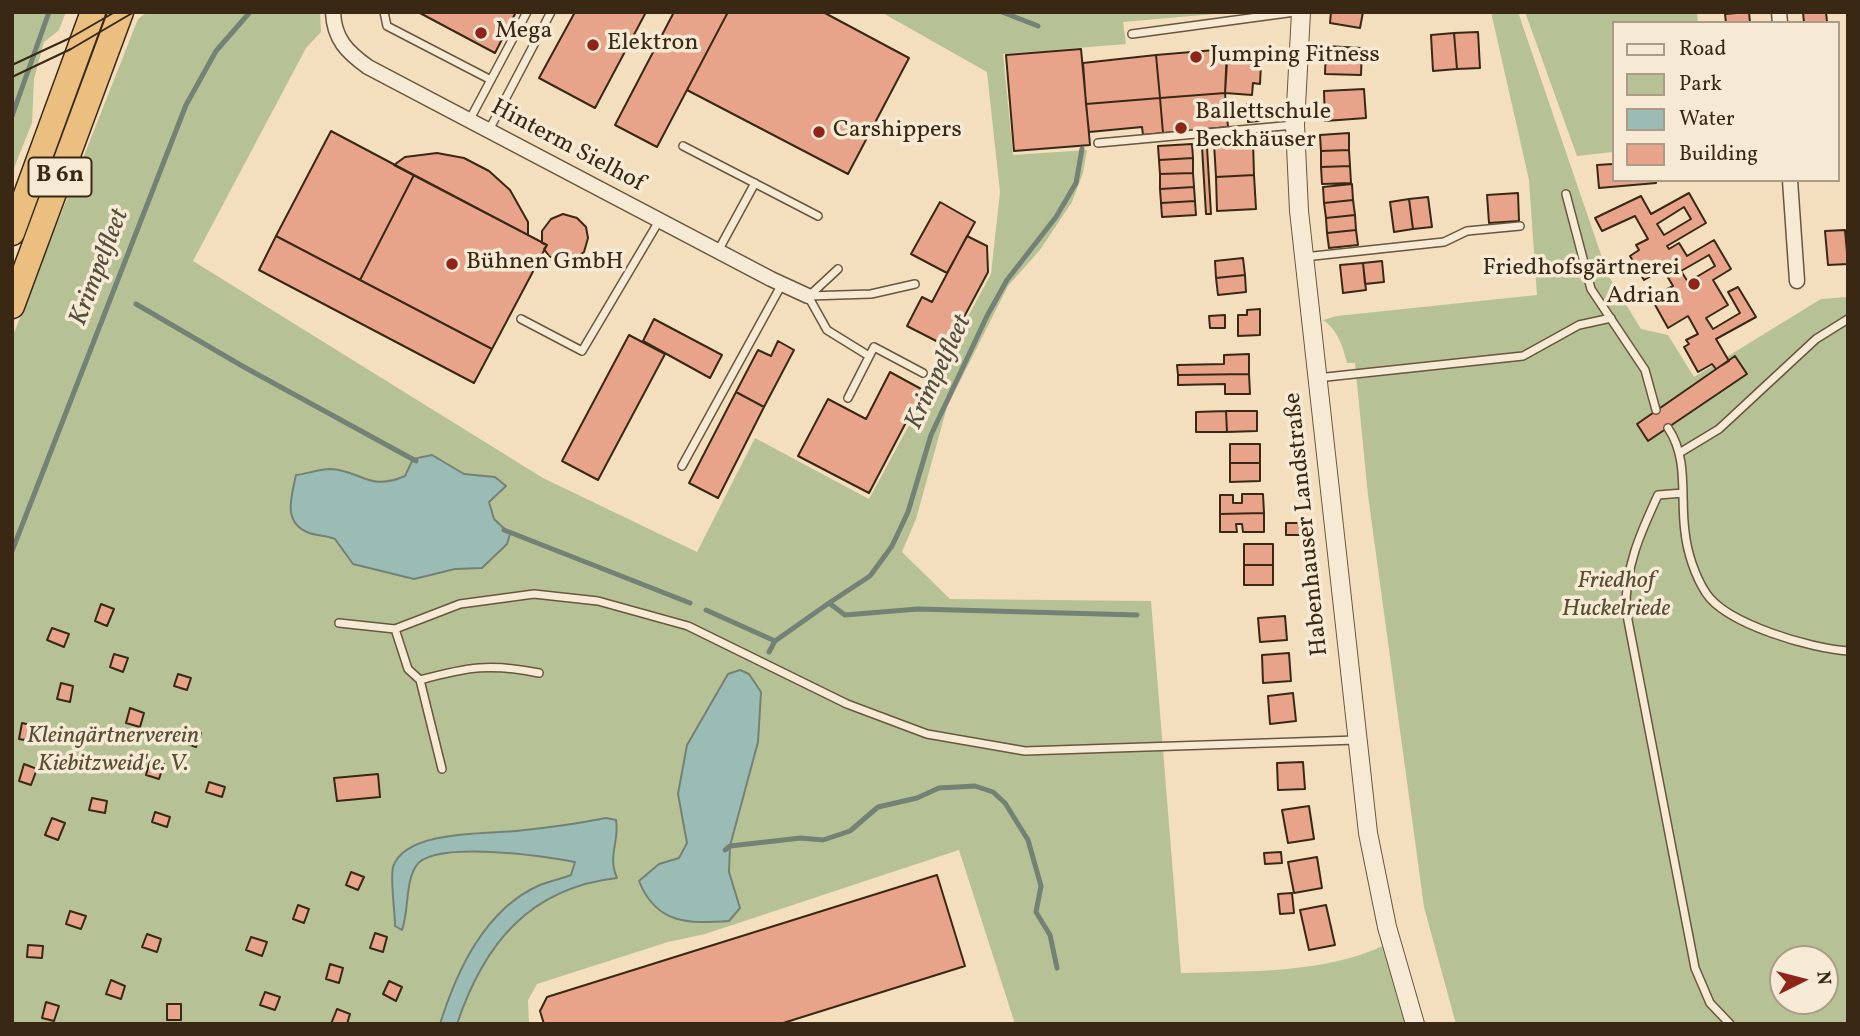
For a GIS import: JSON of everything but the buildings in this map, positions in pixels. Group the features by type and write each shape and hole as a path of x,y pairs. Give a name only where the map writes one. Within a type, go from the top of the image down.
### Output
{"highway":[{"name":"B 6n","path":"12,233 93,12"},
{"name":"B 6n","path":"12,306 121,12"}],"street":[{"name":"Hinterm Sielhof","path":"333,12 338,37 346,52 368,67 718,252 808,296"},
{"name":"Habenhauser Landstraße","path":"1301,12 1295,125 1304,257 1357,740 1377,881 1415,1024"},
{"path":"1790,182 1797,281"}],"lane":[{"path":"384,12 387,26 491,80"},
{"path":"468,121 527,12"},
{"path":"488,132 551,12"},
{"path":"1132,34 1295,12"},
{"path":"1098,143 1295,125"},
{"path":"683,146 818,216"},
{"path":"718,252 755,183"},
{"path":"1566,194 1591,289 1645,370 1656,410"},
{"path":"521,319 582,351 659,221"},
{"path":"1304,257 1444,242 1467,231 1520,226"},
{"path":"808,296 838,269"},
{"path":"682,466 782,284"},
{"path":"808,296 872,293 915,284"},
{"path":"808,296 827,330 869,356"},
{"path":"1317,379 1523,356 1579,325 1611,318"},
{"path":"1681,452 1719,429 1816,339 1848,319"},
{"path":"848,398 874,347 923,373"},
{"path":"1668,428 1681,452 1685,533 1692,564 1707,595 1734,616 1786,637 1831,650 1848,651"},
{"path":"1683,493 1658,495 1632,554 1625,586 1626,610 1695,968 1710,1003 1730,1024"},
{"path":"339,623 395,629 460,604 534,594 572,598 598,601 688,626 847,704 927,734 1025,751 1357,740"},
{"path":"395,629 408,669 420,680 442,769"},
{"path":"420,680 465,668 499,665 539,673"}],"green space":[{"path":"12,12 66,12 59,30 44,42 34,79 32,123 12,173"},
{"name":"Kleingärtnerverein Kiebitzweid' e. V.","path":"147,12 320,12 321,32 306,48 193,261 543,478 697,552 755,438 869,499 991,274 1000,192 987,72 881,12 1237,12 1123,22 1126,44 1003,54 1013,155 1087,150 1083,173 1072,202 1040,250 1008,286 947,407 916,519 902,552 950,599 1151,601 1181,973 1258,971 1311,966 1337,961 1385,945 1407,1024 1015,1024 959,850 705,934 668,942 537,984 528,1000 529,1024 12,1024 12,338 138,19"},
{"name":"Friedhof Huckelriede","path":"1491,12 1518,12 1608,275 1641,329 1668,335 1694,377 1821,299 1848,297 1848,1024 1456,1024 1424,907 1368,495 1355,363 1347,363 1336,334 1323,320 1337,316 1537,295 1529,180"},
{"path":"1525,12 1697,12 1698,21 1612,21 1612,152 1577,156"}],"water":[{"path":"432,455 464,474 495,477 506,486 489,502 494,519 510,534 507,544 482,568 455,569 414,579 353,564 335,539 307,532 294,521 291,499 296,475 330,469 382,482 405,476 413,459"},
{"path":"740,670 749,674 761,692 758,742 730,846 729,872 740,908 729,921 687,921 664,913 654,906 639,881 659,864 679,858 687,843 678,794 687,745 728,674"},
{"path":"606,818 616,820 613,862 617,878 586,884 535,907 496,945 468,995 457,1024 440,1024 455,983 476,943 489,925 521,896 540,885 571,875 575,862 491,852 444,854 426,858 416,866 413,873 402,930 395,926 392,879 393,867 400,855 413,846 448,836 538,829"}],"waterway":[{"path":"12,116 49,12"},
{"name":"Krimpelfleet","path":"12,551 186,105 216,51 250,12"},
{"name":"Krimpelfleet","path":"1002,12 1038,26"},
{"name":"Krimpelfleet","path":"829,603 870,576 892,546 908,512 931,435 987,316 1007,280 1056,217 1076,183 1082,149"},
{"path":"136,304 244,367 416,461"},
{"path":"504,530 690,603"},
{"path":"769,652 775,641 829,603 845,615 918,609 1137,615"},
{"path":"706,610 775,641"},
{"path":"725,850 730,846 801,838 823,840 850,831 878,807 917,798 939,788 975,786 993,792 1005,803 1028,840 1041,886 1036,912 1050,935 1057,968"}],"tram line":[{"path":"12,65 70,38 115,12"},
{"path":"12,77 71,49 134,12"}],"place":[{"name":"Mega","path":"481,33"},
{"name":"Elektron","path":"593,45"},
{"name":"Jumping Fitness","path":"1196,57"},
{"name":"Ballettschule Beckhäuser","path":"1181,128"},
{"name":"Carshippers","path":"819,132"},
{"name":"Bühnen GmbH","path":"452,264"},
{"name":"Friedhofsgärtnerei Adrian","path":"1694,284"}]}
